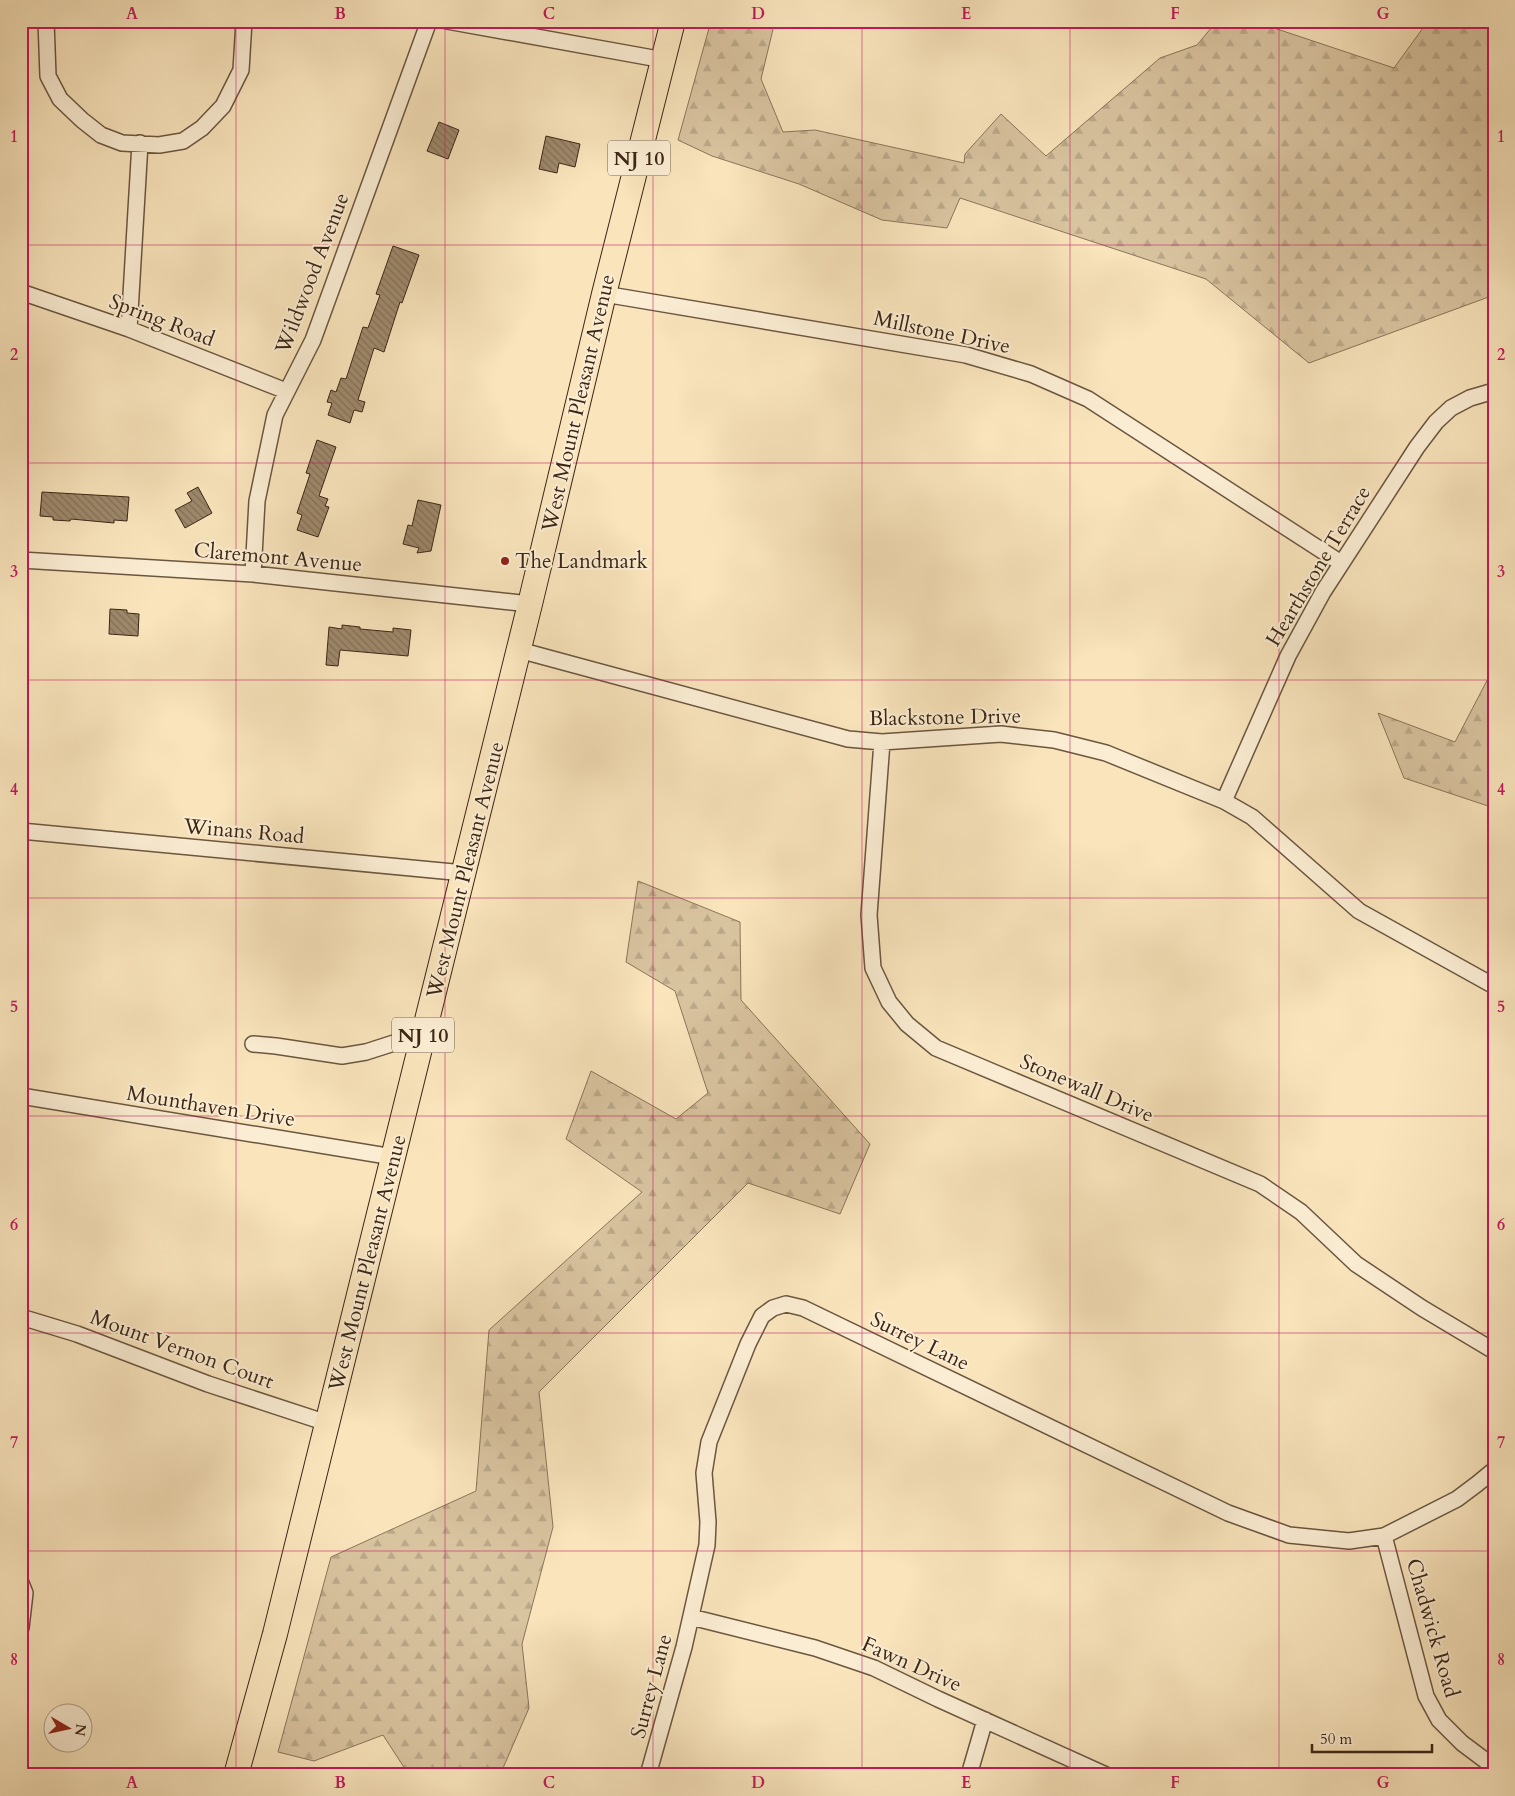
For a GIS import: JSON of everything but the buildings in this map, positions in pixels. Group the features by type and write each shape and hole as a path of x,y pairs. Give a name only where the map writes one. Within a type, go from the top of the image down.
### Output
{"main road":[{"name":"West Mount Pleasant Avenue","path":"236,1775 275,1634 328,1423 519,650 604,294 673,21"}],"street":[{"path":"46,21 48,76 60,99 101,135 122,142 159,144 183,141 202,128 223,106 241,70 244,21"},
{"name":"Wildwood Avenue","path":"253,574 257,501 275,415 313,340 429,21"},
{"path":"447,21 664,60"},
{"path":"130,329 140,143"},
{"name":"Spring Road","path":"21,292 130,329 286,391"},
{"name":"Millstone Drive","path":"604,294 966,354 1031,374 1088,399 1341,563"},
{"name":"Hearthstone Terrace","path":"1224,801 1288,656 1322,592 1417,447 1436,422 1450,408 1470,398 1494,391"},
{"name":"Claremont Avenue","path":"21,560 253,574 530,604"},
{"name":"Blackstone Drive","path":"519,650 848,739 882,742 1000,734 1054,740 1106,753 1224,801 1252,817 1360,911 1494,986"},
{"name":"Stonewall Drive","path":"882,742 869,915 872,968 889,1002 907,1024 936,1048 1260,1184 1301,1212 1356,1264 1422,1308 1494,1351"},
{"name":"Winans Road","path":"21,831 464,873"},
{"path":"253,1044 342,1056 366,1052 394,1043 422,1043"},
{"name":"Mounthaven Drive","path":"21,1096 393,1157"},
{"name":"Surrey Lane","path":"648,1775 684,1647 707,1544 708,1522 704,1473 709,1442 748,1344 762,1316 773,1308 786,1304 802,1308 1228,1513 1289,1536 1349,1541 1384,1536 1456,1499 1494,1470"},
{"name":"Mount Vernon Court","path":"21,1317 77,1334 208,1384 328,1423"},
{"name":"Chadwick Road","path":"1384,1536 1426,1696 1439,1720 1462,1743 1494,1767"},
{"path":"21,1583 25,1593 21,1628"},
{"name":"Fawn Drive","path":"691,1617 815,1648 874,1668 1106,1775"},
{"path":"969,1775 985,1720"}],"green space":[{"path":"711,21 775,21 761,79 783,132 815,130 964,163 965,154 1001,114 1046,156 1160,58 1197,45 1217,21 1253,21 1394,68 1428,21 1494,21 1494,295 1309,363 1206,279 960,198 947,228 882,220 799,184 712,156 678,140"},
{"path":"1494,667 1494,808 1404,778 1378,713 1455,742"},
{"path":"638,881 740,922 741,1000 870,1144 840,1214 748,1183 539,1392 553,1527 522,1644 529,1708 500,1775 409,1775 383,1735 314,1761 278,1752 331,1557 476,1491 489,1330 642,1192 566,1139 591,1071 676,1119 708,1093 675,991 626,962"}],"place":[{"name":"The Landmark","path":"505,561"}]}
